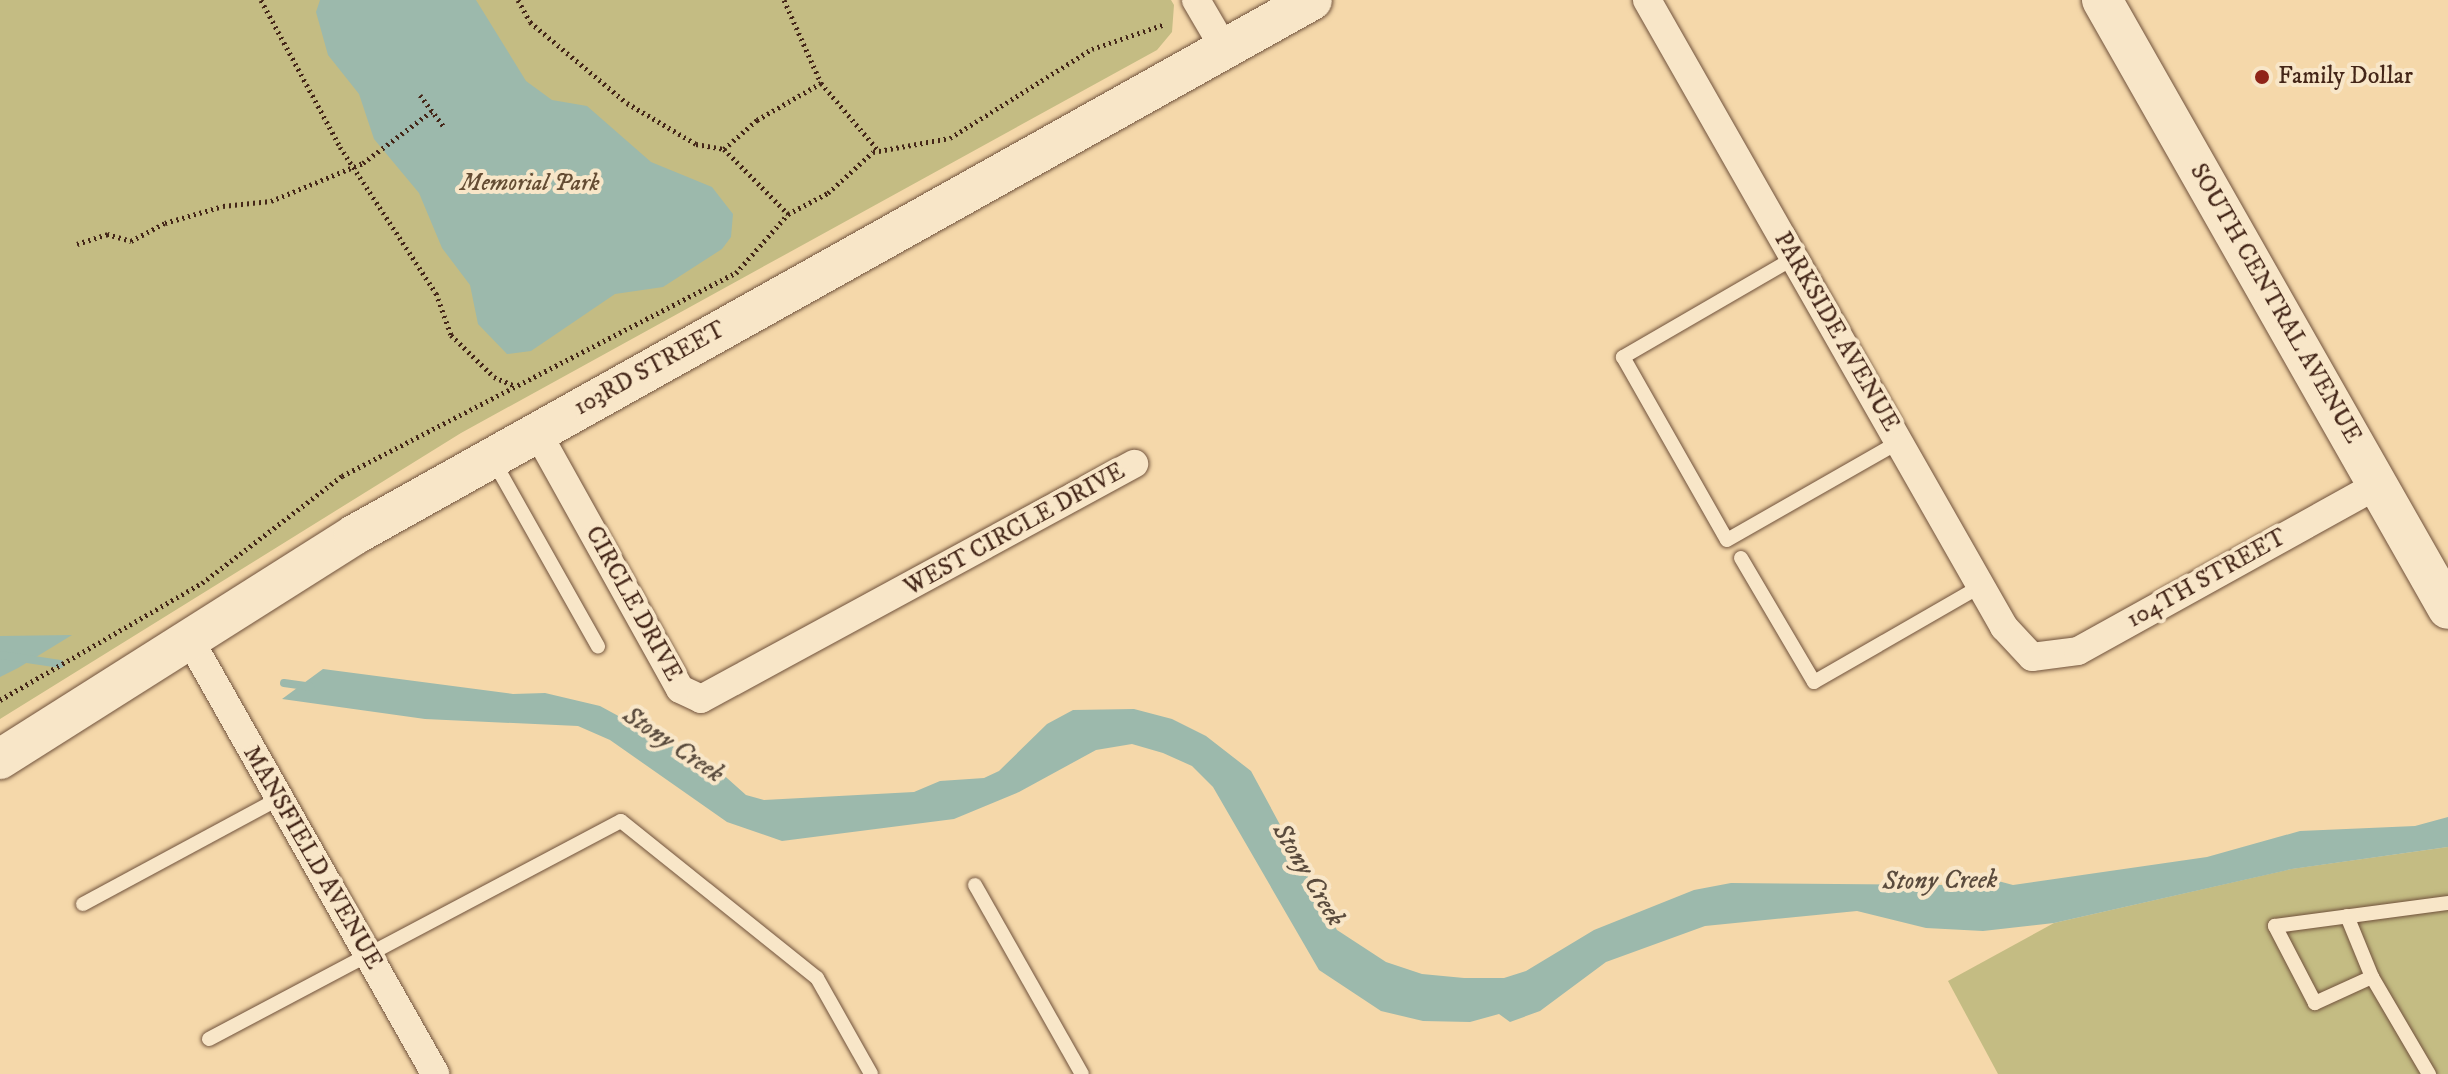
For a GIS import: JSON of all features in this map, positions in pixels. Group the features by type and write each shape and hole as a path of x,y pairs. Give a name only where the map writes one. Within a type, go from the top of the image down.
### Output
{"street":[{"path":"1196,0 1224,48"},
{"name":"103RD STREET","path":"0,759 191,642 354,535 1312,0"},
{"name":"PARKSIDE AVENUE","path":"1647,0 2015,645 2032,657"},
{"name":"SOUTH CENTRAL AVENUE","path":"2102,0 2448,609"},
{"name":"CIRCLE DRIVE","path":"537,432 680,689 701,699 895,596"},
{"name":"WEST CIRCLE DRIVE","path":"895,596 1134,464"},
{"name":"104TH STREET","path":"2032,657 2078,651 2378,485"},
{"name":"MANSFIELD AVENUE","path":"191,642 435,1074"}],"lane":[{"path":"1794,258 1623,357 1712,514 1727,540 1899,442"},
{"path":"491,457 598,646"},
{"path":"1741,558 1814,682 1981,586"},
{"path":"83,904 278,799"},
{"path":"209,1039 621,821 817,978 871,1074"},
{"path":"975,885 1082,1074"},
{"path":"2372,977 2315,1003 2275,926 2448,903"},
{"path":"2347,916 2372,977 2429,1074"}],"path":[{"path":"261,0 353,169 436,293 451,335 494,377 514,385"},
{"path":"518,0 530,22 627,103 696,144 724,149 788,214"},
{"path":"784,0 821,83 879,150"},
{"path":"0,700 202,583 342,476 736,273 788,214 828,193 879,150 950,138 1092,49 1165,24"},
{"path":"724,149 757,120 821,83"},
{"path":"420,95 444,127"},
{"path":"77,244 107,234 131,241 165,223 223,206 271,201 353,169 432,111"}],"green space":[{"name":"Memorial Park","path":"0,0 1171,0 1174,5 1172,32 1157,50 461,433 0,719"},
{"path":"2448,847 2448,1074 1998,1074 1948,981 2054,923 2291,869"}],"shaded area":[{"path":"320,0 476,0 526,81 552,100 587,106 651,162 712,187 733,214 731,237 722,249 663,287 615,294 531,351 507,354 478,324 470,285 442,248 419,193 374,139 359,94 328,55 316,12"},
{"path":"72,635 18,668 0,677 0,636"},
{"path":"323,669 513,694 545,693 600,706 718,770 746,795 764,800 914,792 940,781 984,778 999,771 1047,724 1073,710 1134,709 1172,719 1206,736 1251,771 1337,930 1386,962 1422,974 1464,978 1504,978 1526,971 1594,930 1694,890 1731,883 1953,885 1987,878 2013,885 2207,857 2300,831 2415,826 2448,817 2448,847 2292,869 2054,923 1983,931 1926,928 1857,911 1705,926 1606,962 1540,1011 1510,1022 1499,1014 1470,1022 1423,1021 1381,1011 1319,970 1213,787 1192,766 1163,753 1132,744 1096,750 1019,792 954,819 782,841 727,822 610,740 578,726 425,719 282,699"}],"waterway":[{"name":"Stony Creek","path":"0,655 60,664"},
{"name":"Stony Creek","path":"284,683 311,687"}],"place":[{"name":"Family Dollar","path":"2262,77"}]}
